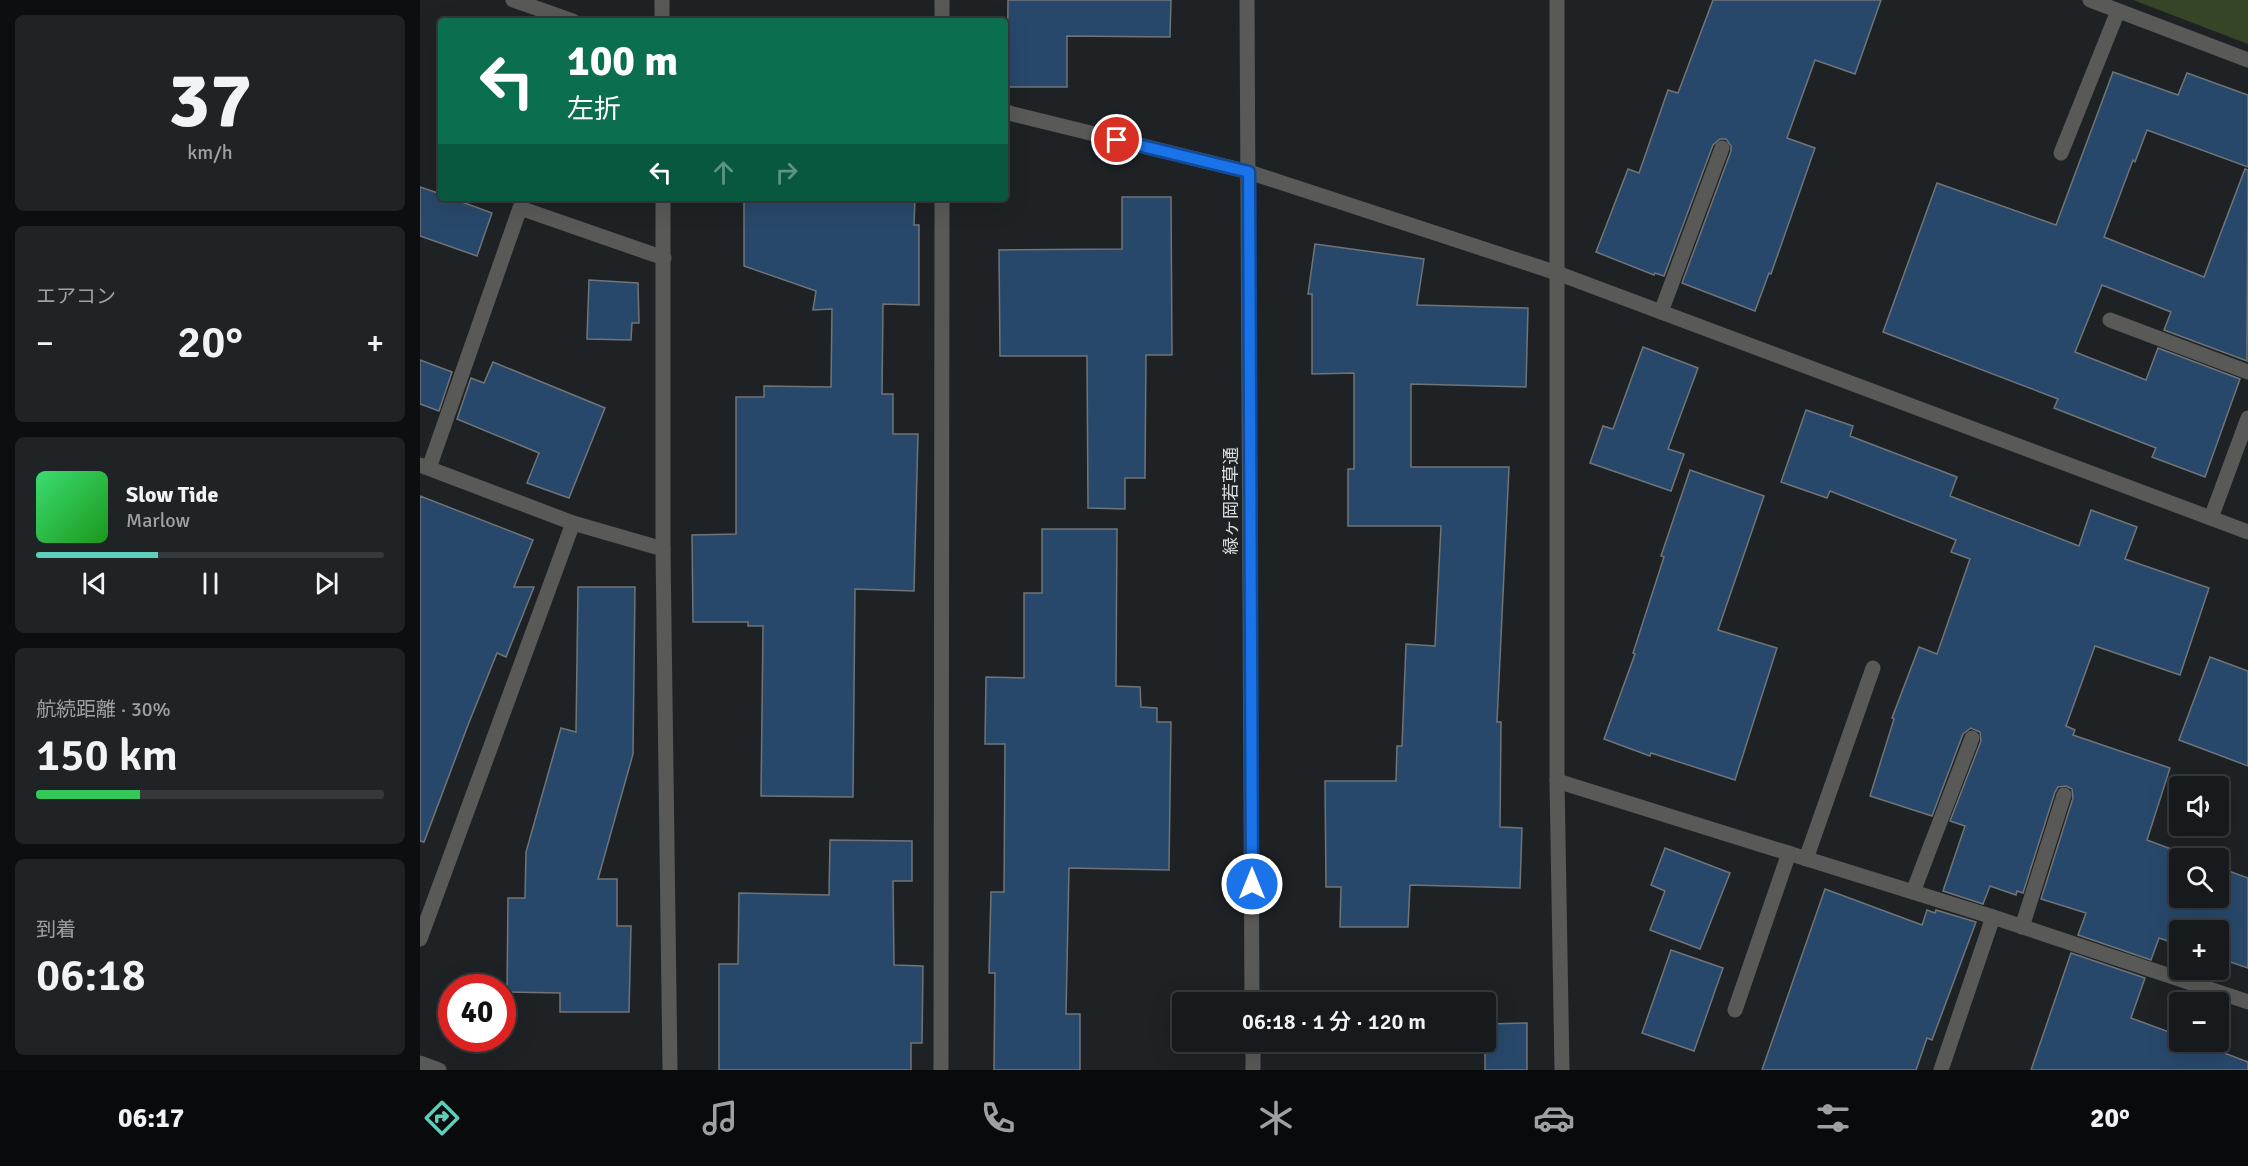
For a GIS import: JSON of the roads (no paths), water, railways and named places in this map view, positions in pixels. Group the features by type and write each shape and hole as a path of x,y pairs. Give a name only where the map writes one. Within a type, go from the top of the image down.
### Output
{"street":[{"path":"513,0 564,18"},
{"path":"662,0 662,18"},
{"path":"942,0 942,18"},
{"name":"緑ヶ岡若草通","path":"1247,0 1252,992"},
{"path":"1557,0 1557,781 1562,1070"},
{"path":"2095,1 2248,60"},
{"path":"2061,153 2118,11"},
{"path":"1008,113 1249,172 1557,273 2248,532"},
{"path":"1661,312 1722,148"},
{"path":"663,201 663,549 670,1070"},
{"path":"941,1070 942,201"},
{"path":"663,549 573,523 424,466 520,208 664,258"},
{"path":"2110,320 2248,372"},
{"path":"2211,518 2248,418"},
{"path":"420,939 573,523"},
{"path":"1806,859 1873,668"},
{"path":"1913,892 1972,738"},
{"path":"1557,781 1993,917 2248,1002"},
{"path":"2022,927 2064,795"},
{"path":"1735,1010 1789,853"},
{"path":"1941,1070 1993,917"},
{"path":"1253,1052 1253,1070"},
{"path":"420,1063 439,1070"}]}
